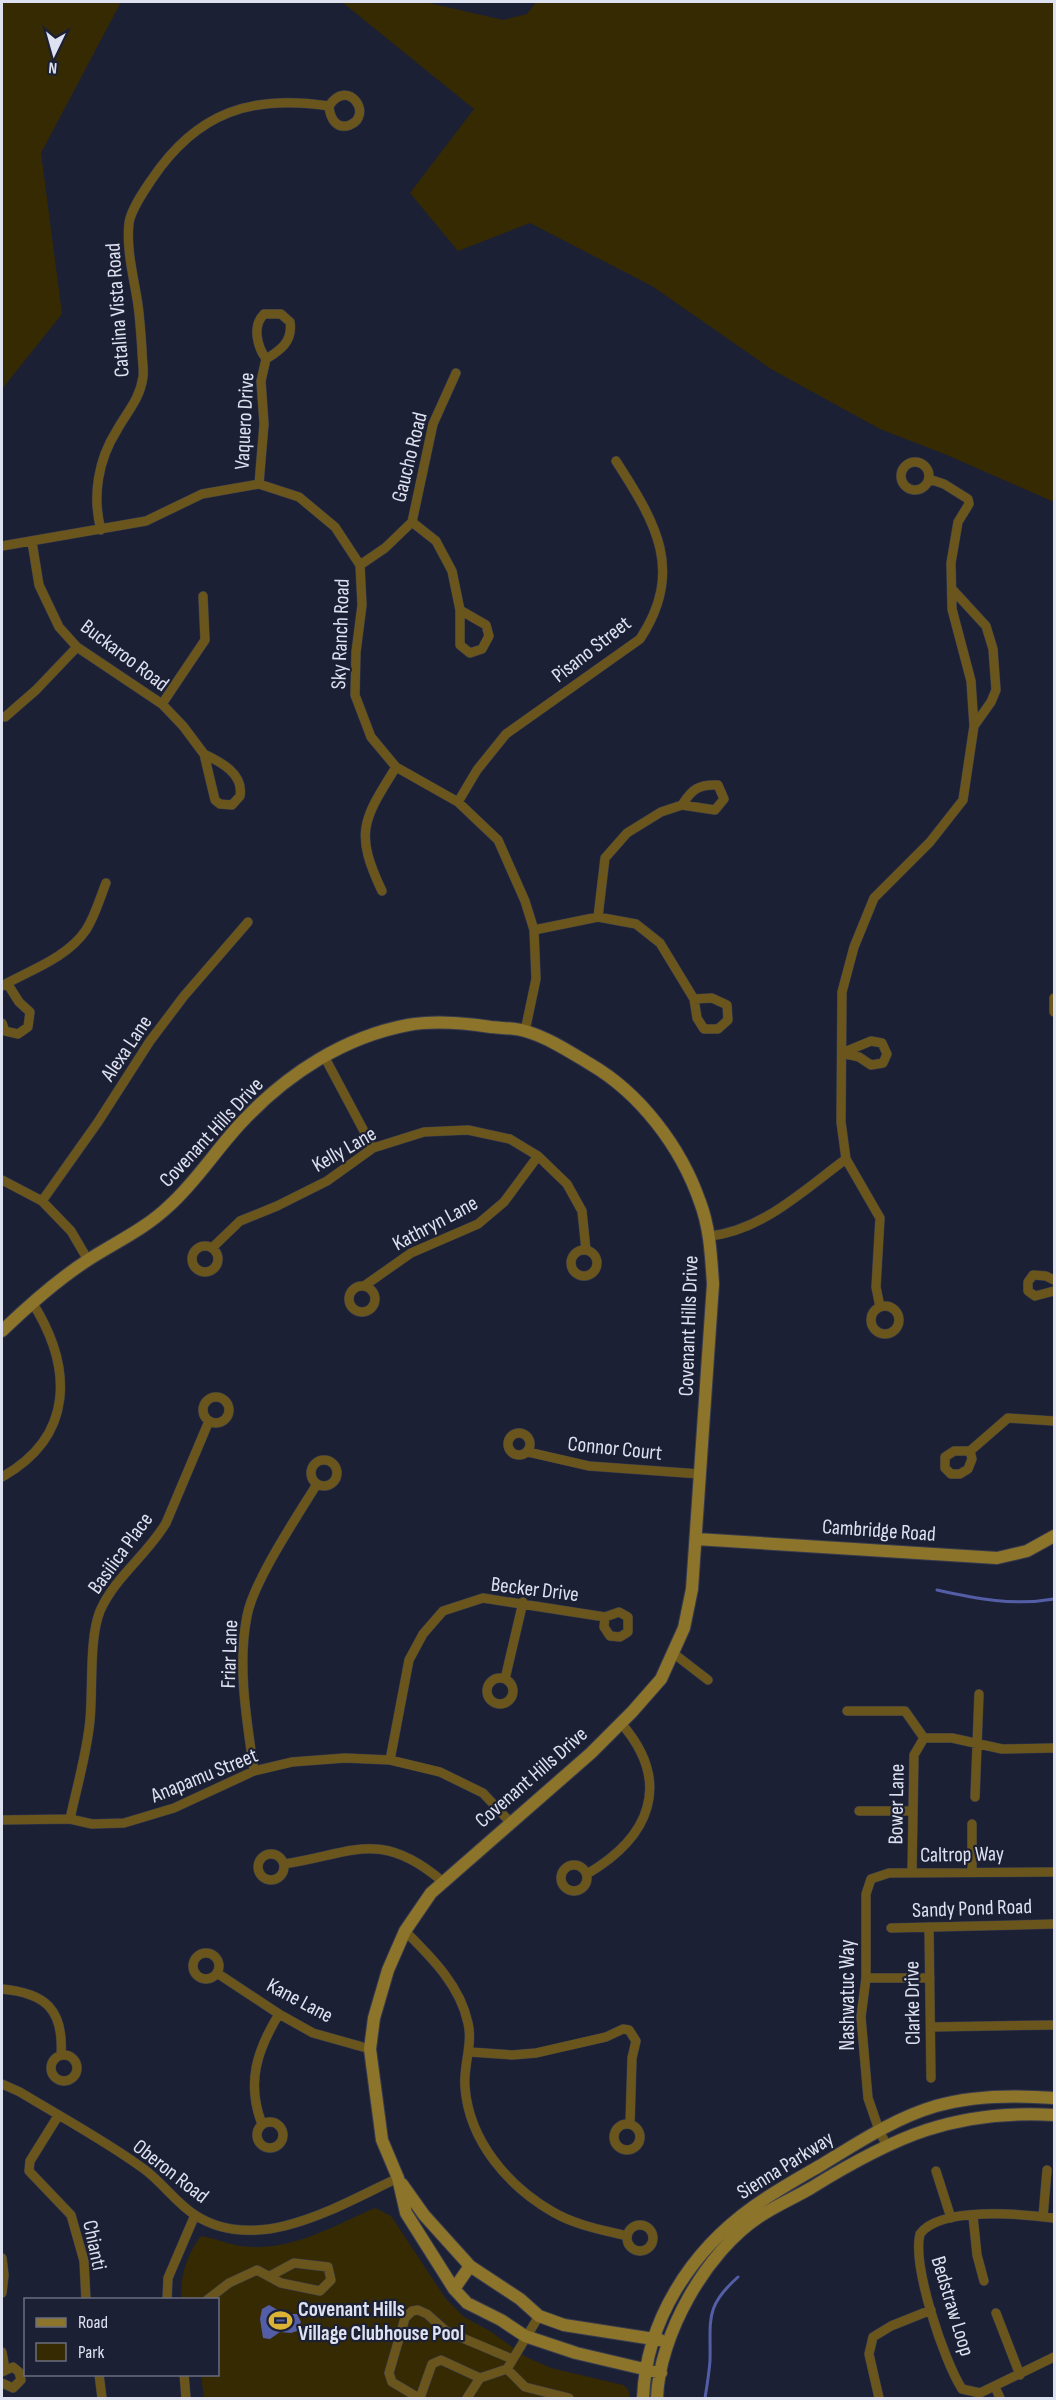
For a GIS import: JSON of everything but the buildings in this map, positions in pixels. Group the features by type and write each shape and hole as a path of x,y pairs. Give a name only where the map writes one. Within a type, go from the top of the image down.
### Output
{"street":[{"name":"Catalina Vista Road","path":"101,530 96,510 104,453 117,428 135,405 143,377 139,307 130,256 129,222 145,188 167,156 198,130 228,112 268,101 298,101 329,106"},
{"name":"Vaquero Drive","path":"259,484 264,424 261,381 266,359 287,343 290,335 290,322 281,314 264,314 260,318 257,337 260,350 266,359"},
{"name":"Gaucho Road","path":"360,566 385,549 412,522 433,424 456,373"},
{"name":"Pisano Street","path":"458,802 477,770 506,734 640,639 655,617 664,578 661,544 641,500 616,461"},
{"path":"880,1307 876,1287 879,1218 846,1159 841,1122 842,992 854,948 874,898 930,842 963,800 974,726 971,681 952,609 951,563 958,522 969,504 968,499 944,484 929,479"},
{"name":"Sky Ranch Road","path":"2,546 146,521 201,494 259,484 299,497 335,527 360,566 363,605 356,652 355,695 371,737 396,767 458,802 498,840 525,901 534,930 536,979 525,1031"},
{"path":"412,522 436,541 452,571 460,610 460,645 470,653 482,649 489,636 486,625 460,610"},
{"name":"Buckaroo Road","path":"32,542 39,585 59,627 77,647 162,704 204,754 224,764 237,779 240,796 232,804 220,804 215,800 204,754"},
{"path":"952,589 986,626 993,649 996,690 991,702 974,726"},
{"path":"162,704 205,640 203,596"},
{"path":"5,717 36,690 77,647"},
{"path":"382,891 367,858 364,833 373,804 396,767"},
{"path":"598,917 605,858 627,833 661,813 682,805"},
{"path":"2,1023 5,1031 18,1034 28,1027 30,1012 4,984 64,952 75,943 91,921 106,883"},
{"path":"534,930 598,917 636,924 660,943 694,999"},
{"name":"Alexa Lane","path":"42,1201 98,1122 150,1041 184,996 248,922"},
{"path":"1054,998 1054,1012"},
{"name":"Covenant Hills Drive","path":"2,1330 32,1302 88,1260 141,1229 171,1205 243,1121 285,1082 324,1056 359,1039 410,1024 463,1023 525,1031 604,1072 651,1115 686,1169 700,1202 709,1236 713,1284 696,1539 690,1599 684,1628 660,1679 621,1723 441,1881 405,1931 388,1970 374,2018 370,2049 382,2140 398,2178 406,2213 454,2289 466,2303 501,2320 525,2336 576,2353 661,2373"},
{"path":"324,1056 373,1148"},
{"name":"Kelly Lane","path":"212,1248 240,1221 278,1206 327,1181 373,1148 424,1132 468,1130 510,1139 538,1156 567,1184 582,1211 586,1250"},
{"name":"Kathryn Lane","path":"364,1286 411,1253 478,1224 504,1202 538,1156"},
{"path":"709,1236 743,1228 764,1218 846,1159"},
{"path":"2,1180 42,1201 71,1231 88,1260"},
{"path":"1054,1280 1046,1276 1033,1275 1028,1282 1028,1291 1035,1296 1054,1291"},
{"path":"2,1477 35,1453 53,1422 58,1405 61,1382 54,1340 32,1302"},
{"path":"970,1451 1008,1418 1054,1421"},
{"name":"Basilica Place","path":"70,1819 90,1723 94,1643 100,1612 117,1581 158,1537 166,1523 209,1421"},
{"name":"Connor Court","path":"528,1452 589,1466 700,1474"},
{"name":"Friar Lane","path":"254,1771 246,1706 244,1639 247,1614 261,1582 317,1484"},
{"name":"Cambridge Road","path":"696,1539 998,1558 1027,1551 1054,1536"},
{"name":"Becker Drive","path":"390,1760 409,1660 429,1626 443,1611 483,1598 523,1602 605,1617"},
{"path":"505,1680 523,1602"},
{"path":"673,1653 708,1680"},
{"path":"975,1797 979,1694"},
{"name":"Bower Lane","path":"847,1711 904,1711 924,1738"},
{"path":"587,1874 615,1856 633,1837 647,1810 649,1795 645,1760 637,1741 621,1723"},
{"name":"Bower Lane","path":"924,1738 952,1738 977,1745 1028,1750 1054,1748"},
{"name":"Bower Lane","path":"912,1873 914,1755 924,1738"},
{"name":"Anapamu Street","path":"2,1820 70,1819 92,1824 142,1819 174,1808 254,1771 292,1762 345,1758 390,1760 440,1772 483,1793 510,1822"},
{"path":"859,1811 913,1811"},
{"path":"972,1824 972,1872"},
{"path":"284,1864 357,1848 385,1851 425,1867 441,1881"},
{"name":"Caltrop Way","path":"871,1879 889,1873 1054,1872"},
{"name":"Nashwatuc Way","path":"871,1879 866,1894 866,1978 861,2017 868,2098 886,2144"},
{"name":"Sandy Pond Road","path":"891,1928 1054,1924"},
{"name":"Clarke Drive","path":"929,1927 931,2078"},
{"path":"405,1931 430,1956 456,1989 469,2024 470,2052 464,2085 473,2127 494,2162 521,2188 554,2213 627,2236"},
{"name":"Kane Lane","path":"217,1973 279,2014 313,2033 370,2049"},
{"path":"866,1978 930,1978"},
{"path":"2,1989 24,1991 44,2000 56,2014 62,2038 61,2055"},
{"path":"262,2124 255,2106 253,2074 262,2043 279,2014"},
{"path":"931,2027 1054,2025"},
{"path":"470,2052 512,2055 536,2053 606,2037 623,2029 629,2030 636,2042 632,2058 630,2124"},
{"name":"Oberon Road","path":"2,2084 58,2115 143,2168 195,2215 220,2226 254,2230 273,2229 308,2219 398,2178"},
{"name":"Sienna Parkway","path":"643,2398 652,2340 680,2282 704,2250 726,2228 792,2181 879,2130 937,2106 1011,2096 1054,2098"},
{"name":"Sienna Parkway","path":"657,2398 667,2341 709,2265 737,2235 758,2218 886,2144 937,2125 976,2117 1026,2113 1054,2115"},
{"name":"Chianti","path":"58,2115 30,2161 29,2171 71,2215 84,2261 86,2298"},
{"path":"1043,2217 1047,2170"},
{"path":"936,2171 951,2218"},
{"name":"Covenant Hills Drive","path":"398,2178 424,2215 470,2266 520,2299 539,2316 564,2325 667,2341"},
{"name":"Bedstraw Loop","path":"1054,2218 1014,2214 951,2218 925,2227 918,2242 920,2272 931,2310 962,2389 980,2393 1054,2357"},
{"path":"167,2298 168,2278 195,2215"},
{"name":"Bedstraw Loop","path":"973,2216 977,2255 984,2281"},
{"path":"2,2258 4,2275 2,2293"},
{"path":"210,2298 229,2283 258,2270 270,2277 281,2283 320,2291 331,2280 328,2267 294,2263 270,2277"},
{"path":"454,2289 470,2266"},
{"path":"879,2398 869,2354 873,2337 891,2326 931,2310"},
{"path":"480,2378 441,2360 432,2364 419,2398 392,2382 389,2373 405,2318 412,2311 427,2314 446,2331 512,2359"},
{"name":"Bedstraw Loop","path":"996,2313 1020,2375"},
{"path":"467,2398 480,2378 507,2369 539,2316"},
{"path":"2,2352 3,2371 16,2369 21,2380 13,2388 2,2383"},
{"path":"507,2369 525,2387 569,2398"},
{"path":"99,2376 102,2398"},
{"path":"184,2376 186,2398"},
{"path":"995,2387 1000,2398"}],"green space":[{"path":"2,2 121,2 41,153 62,314 2,389"},
{"path":"342,2 425,2 503,20 527,14 536,2 1054,2 1054,502 947,455 880,429 771,369 652,286 530,223 458,251 410,193 474,109"},
{"path":"375,2208 391,2216 446,2299 464,2317 490,2331 526,2357 551,2368 623,2385 628,2389 630,2398 204,2398 201,2376 219,2376 219,2298 182,2298 181,2292 185,2266 201,2236 241,2246 259,2247 293,2242 327,2230"}],"water":[{"name":"Covenant Hills Village Clubhouse Pool","path":"269,2305 285,2314 297,2314 301,2322 297,2331 280,2332 270,2339 263,2338 260,2319 262,2309"}],"waterway":[{"path":"937,1590 996,1600 1024,1602 1054,1599"},
{"path":"705,2398 710,2361 710,2324 714,2306 719,2297 738,2277"}],"place":[{"name":"Covenant Hills Village Clubhouse Pool","path":"280,2321"}]}
